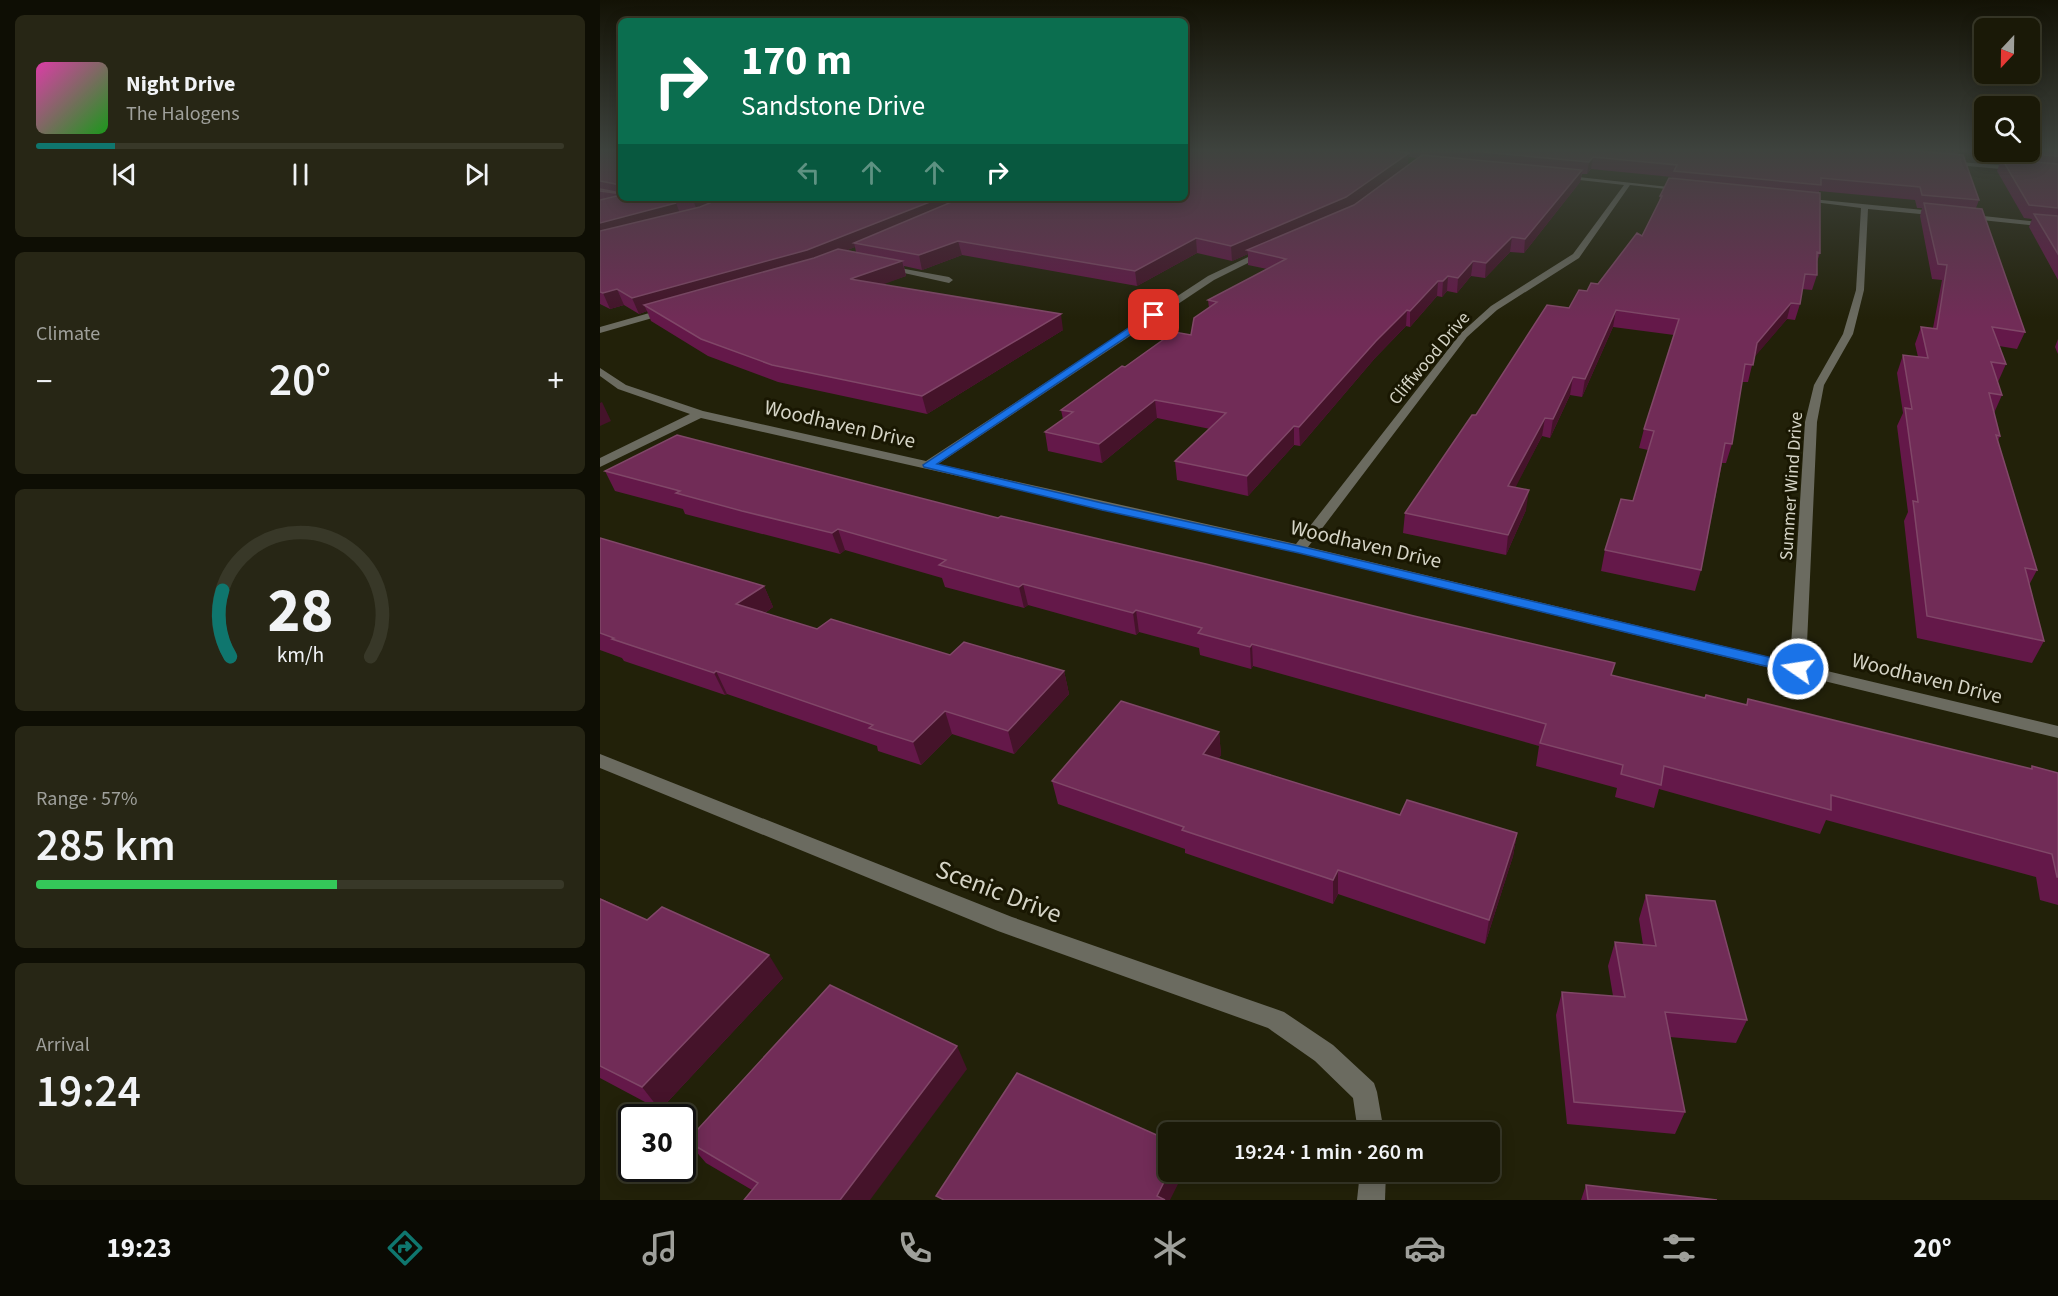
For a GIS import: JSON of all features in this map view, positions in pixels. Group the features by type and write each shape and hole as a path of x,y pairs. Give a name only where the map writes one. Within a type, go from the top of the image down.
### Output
{"street":[{"name":"Cliffwood Drive","path":"1299,549 1464,335 1494,308 1576,256 1611,207"},
{"path":"1865,207 2058,226"},
{"name":"Summer Wind Drive","path":"1798,669 1811,422 1819,385 1848,334 1860,290 1865,207"},
{"path":"928,465 1211,278 1275,247"},
{"path":"879,266 949,280"},
{"path":"600,330 677,309"},
{"name":"Woodhaven Drive","path":"600,370 622,387 700,414 1102,507 1299,549 2058,732"},
{"path":"600,463 700,414"},
{"name":"Scenic Drive","path":"600,761 1006,924 1276,1020 1324,1053 1365,1092 1370,1122"},
{"path":"1371,1200 1372,1182"}],"building":[{"path":"600,207 661,207 600,223"},
{"path":"700,207 917,207 807,250 632,298 617,289 600,292 600,231"},
{"path":"940,207 1323,207 1231,246 1196,238 1135,271 958,241 919,255 854,243"},
{"path":"1349,207 1551,207 1525,239 1512,237 1486,263 1473,261 1458,278 1448,276 1443,281 1438,281 1410,311 1407,310 1376,341 1299,427 1294,426 1247,476 1175,461 1226,413 1155,400 1099,444 1045,432 1073,412 1061,410 1122,366 1125,367 1174,332 1191,335 1194,318 1217,302 1208,300 1286,259 1247,250"},
{"path":"1656,207 1820,207 1820,253 1817,252 1817,275 1805,274 1800,304 1791,303 1757,343 1753,365 1745,364 1732,444 1725,443 1701,570 1605,550 1621,499 1633,501 1654,431 1644,429 1679,319 1616,310 1585,379 1573,377 1553,419 1545,418 1508,486 1529,490 1508,535 1405,513 1472,415 1476,415 1547,305 1569,308 1579,290 1587,291 1591,283 1598,284 1637,233 1642,236"},
{"path":"1925,207 1982,209 2025,332 1992,327 2006,364 1991,362 2002,395 1989,393 2000,436 1996,435 2037,570 2025,568 2044,641 1927,616 1913,501 1918,502 1905,408 1912,409 1903,355 1928,358 1921,327 1937,329 1947,265 1938,264"},
{"path":"2034,214 2058,216 2058,254"},
{"path":"838,249 902,261 850,279 1061,314 922,396 772,365 701,339 644,305 814,258"},
{"path":"677,435 998,518 1001,516 1206,564 1615,663 1611,675 1705,698 1706,695 1747,705 1748,699 2032,769 2032,766 2058,773 2058,877 2052,854 1831,795 1831,810 1664,766 1661,785 1621,774 1623,765 1540,743 1546,724 1252,644 1250,647 1198,633 1202,628 1136,610 1133,613 1023,584 1019,587 939,565 946,560 838,529 832,533 742,511 676,493 680,491 605,471"},
{"path":"600,538 764,586 736,604 817,629 831,619 950,655 964,642 1064,671 1008,731 945,711 913,742 869,728 873,725 716,671 714,673 612,639 614,638 600,633"},
{"path":"1121,701 1219,732 1203,754 1400,815 1407,800 1517,833 1489,920 1338,870 1333,880 1182,830 1184,827 1052,781"},
{"path":"1646,895 1715,901 1747,1020 1665,1012 1685,1112 1574,1102 1562,992 1625,997 1615,942 1656,946"},
{"path":"600,899 647,920 662,907 769,955 642,1087 600,1066"},
{"path":"830,985 957,1046 840,1200 744,1200 758,1183 696,1146 696,1131"},
{"path":"1017,1073 1158,1136 1158,1182 1164,1182 1157,1196 1165,1200 944,1200 936,1196"},
{"path":"1586,1185 1717,1200 1588,1200"}],"route":[{"path":"1154,315 928,465 1102,507 1299,549 1798,669"}]}
